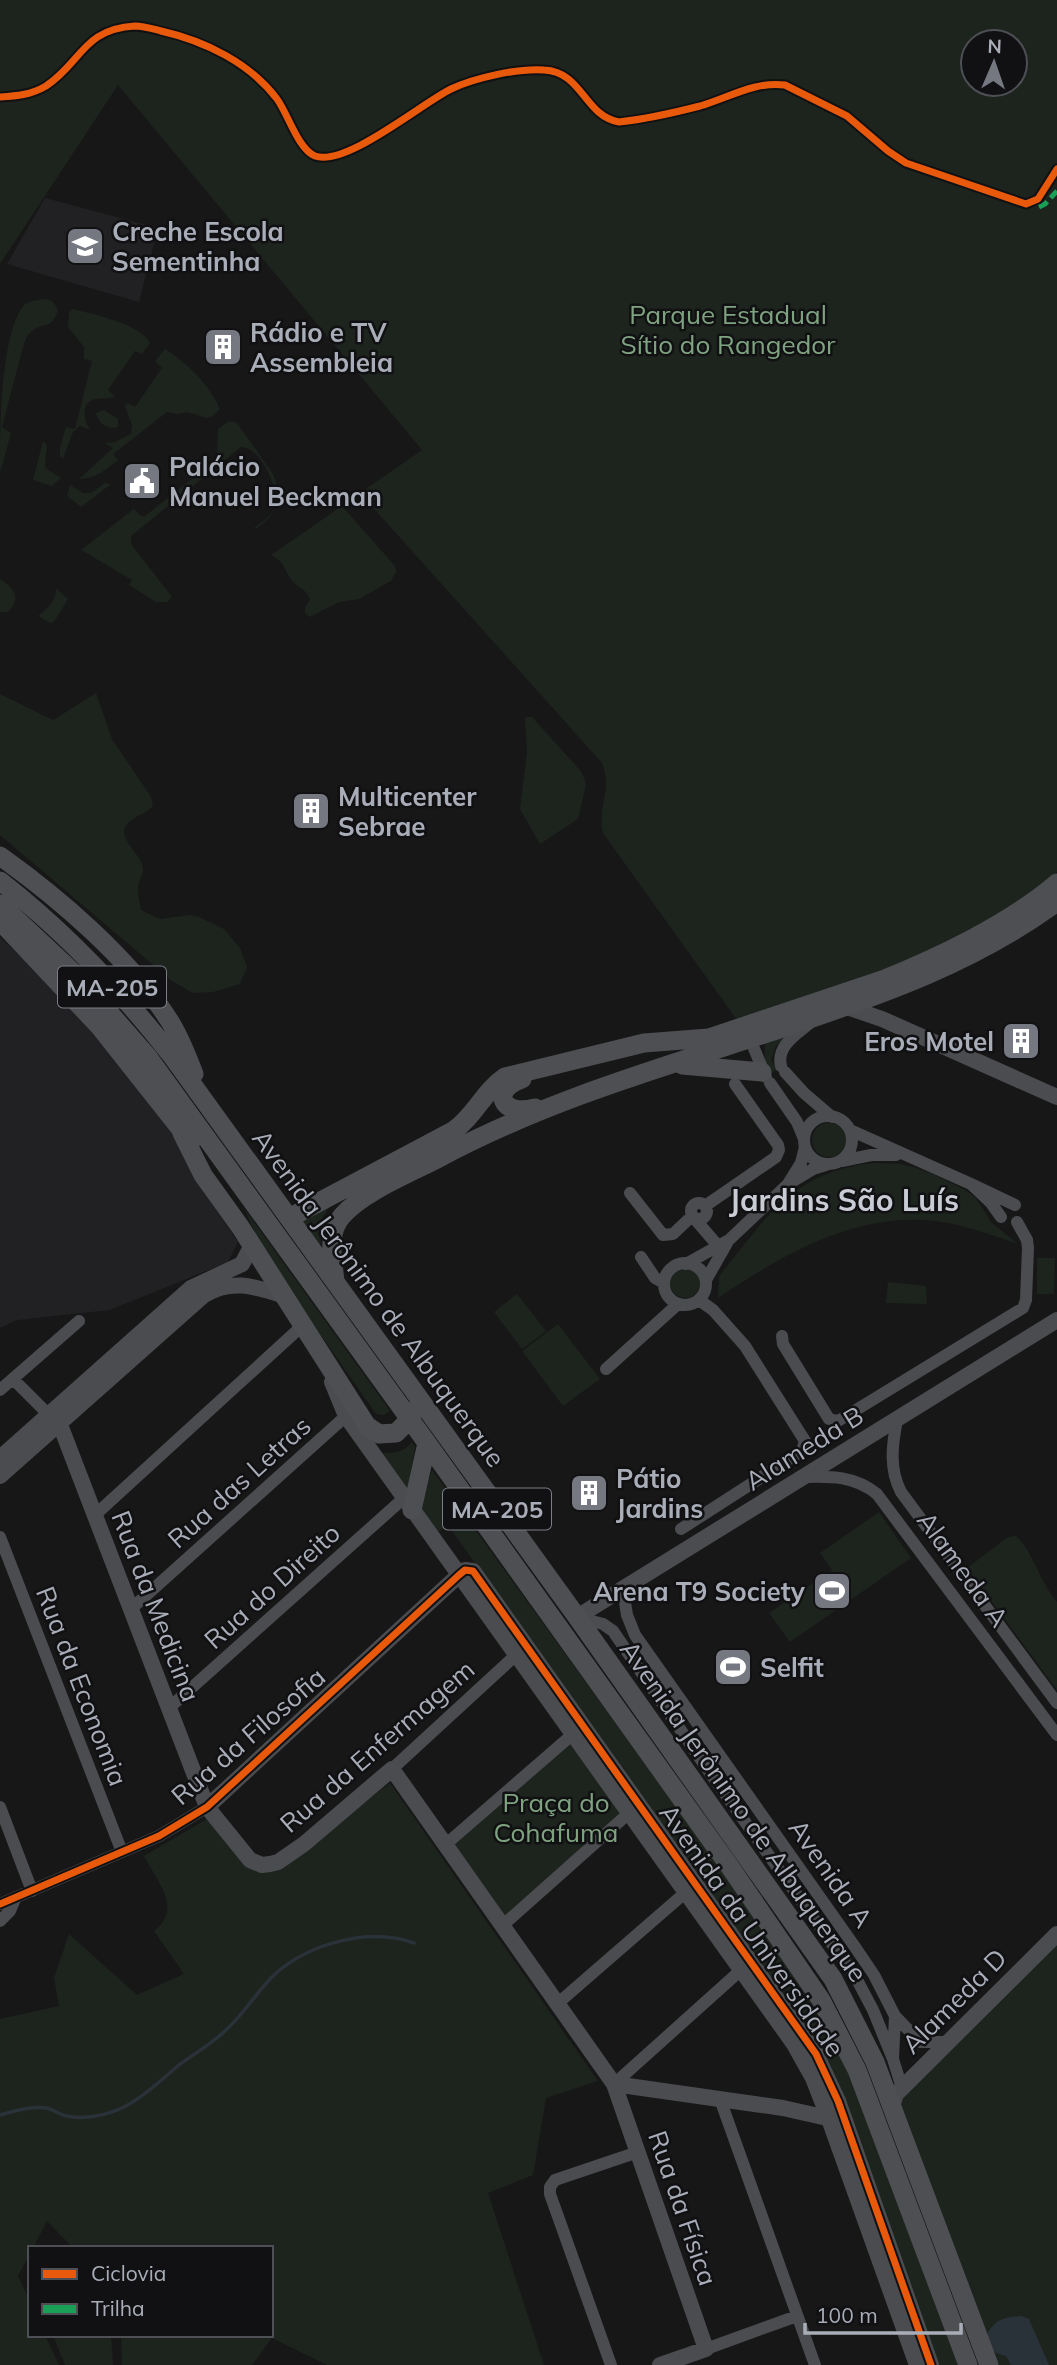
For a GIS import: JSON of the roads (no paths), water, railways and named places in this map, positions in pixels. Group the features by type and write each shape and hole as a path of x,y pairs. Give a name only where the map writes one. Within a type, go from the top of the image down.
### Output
{"main road":[{"name":"MA-205","path":"0,856 78,918 117,957 170,1020 209,1106"},
{"name":"Avenida Jerônimo de Albuquerque","path":"0,881 66,939 155,1034 577,1617 833,1979 875,2062 989,2365"},
{"path":"289,1219 453,1131 493,1087 506,1077 643,1043 709,1038 882,980 919,964 1011,916 1057,883"},
{"path":"643,1043 584,1063 516,1081 506,1089 504,1100 509,1109 519,1111 590,1092 876,997 923,978 1007,934 1057,902"},
{"name":"Avenida Jerônimo de Albuquerque","path":"0,904 48,946 122,1026 410,1419 728,1864 821,2000 859,2075 968,2365"},
{"path":"0,921 110,1039 183,1133 263,1215"},
{"path":"674,1064 766,1077"},
{"path":"335,1283 332,1235 338,1220 350,1208 376,1191 468,1142 590,1092"},
{"name":"Avenida da Universidade","path":"183,1133 198,1167 252,1245 371,1430 379,1434 393,1434 401,1430 410,1419"},
{"path":"410,1419 419,1399"},
{"path":"408,1504 427,1443"}],"street":[{"path":"876,997 873,1010 881,1019"},
{"path":"847,1007 881,1019 1057,1097"},
{"path":"816,1017 783,1048 780,1057 783,1069 804,1093 832,1117"},
{"path":"750,1039 766,1077 797,1122 814,1160 833,1163 844,1158 852,1145 850,1130"},
{"path":"630,1193 663,1235 673,1234 693,1217 704,1218 707,1213 705,1206 776,1157 778,1145 734,1084"},
{"path":"788,1184 801,1163 810,1125 824,1117 832,1117 839,1119 850,1130 1015,1205 1021,1213 1017,1222"},
{"path":"724,1243 699,1300 689,1305 678,1304 669,1298 666,1278 672,1268 686,1264 724,1243 788,1184 813,1169 884,1153 907,1157"},
{"path":"971,1184 1008,1223 1017,1222"},
{"path":"1002,1217 1003,1208 1009,1204 1015,1205"},
{"path":"693,1217 724,1243"},
{"path":"782,1336 783,1344 829,1419 838,1421 1023,1308 1026,1300 1028,1248 1027,1240 1017,1222"},
{"path":"0,1458 195,1302 236,1277 252,1245"},
{"path":"686,1264 699,1268 706,1280"},
{"path":"236,1277 282,1295"},
{"path":"681,1529 802,1451 805,1441 744,1346 713,1310 699,1300"},
{"path":"606,1369 678,1304"},
{"path":"0,1390 79,1321"},
{"name":"Alameda B","path":"577,1617 1055,1323"},
{"path":"95,1515 302,1326"},
{"name":"Avenida da Universidade","path":"320,1354 346,1416 573,1734 600,1760"},
{"path":"13,1379 53,1418"},
{"name":"Rua das Letras","path":"131,1609 346,1416"},
{"path":"0,1476 53,1418"},
{"name":"Rua da Medicina","path":"53,1418 95,1515 207,1807"},
{"name":"Alameda A","path":"897,1420 892,1464 901,1492 1057,1703"},
{"name":"Alameda A","path":"804,1477 842,1477 861,1483 877,1494 1057,1735"},
{"name":"Rua do Direito","path":"169,1709 408,1504"},
{"name":"Rua da Economia","path":"0,1537 122,1852"},
{"name":"Avenida da Universidade","path":"459,1575 469,1569 478,1575 600,1760 796,2024 820,2076 931,2365"},
{"name":"Rua da Filosofia","path":"0,1904 159,1836 207,1807 459,1575"},
{"name":"Avenida A","path":"623,1589 627,1615 635,1635 855,1947 874,1975 895,2016 920,2042 948,2042"},
{"name":"Avenida A","path":"577,1617 603,1624 613,1631 855,1976 873,2010 902,2088"},
{"name":"Rua da Enfermagem","path":"207,1807 250,1860 262,1865 278,1862 304,1844 392,1769 516,1655"},
{"path":"445,1845 573,1734"},
{"path":"708,1770 722,1760"},
{"name":"Rua da Física","path":"392,1769 614,2084 706,2349"},
{"name":"Avenida da Universidade","path":"613,1778 629,1813 788,2036 820,2076"},
{"path":"0,1807 32,1891"},
{"path":"502,1926 629,1813"},
{"path":"558,2004 686,1892"},
{"path":"0,1922 10,1911 16,1897"},
{"name":"Alameda D","path":"892,2107 894,2096 1057,1934"},
{"path":"614,2084 741,1970"},
{"name":"Avenida A","path":"893,2059 895,2016"},
{"path":"783,2108 796,2106 808,2099 820,2076"},
{"path":"614,2084 783,2108 836,2119"},
{"path":"720,2099 815,2365"},
{"name":"Avenida da Universidade","path":"836,2119 917,2365"},
{"path":"611,2365 550,2194 550,2187 555,2180 638,2152"},
{"path":"660,2365 797,2316"}],"waterway":[{"path":"0,2115 23,2109 47,2108 64,2115 81,2117 118,2110 153,2088 179,2065 221,2035 275,1974 289,1963 323,1946 341,1941 379,1937 414,1943"}],"place":[{"name":"Creche Escola Sementinha","path":"85,246"},
{"name":"Rádio e TV Assembleia","path":"223,347"},
{"name":"Palácio Manuel Beckman","path":"142,481"},
{"name":"Multicenter Sebrae","path":"311,811"},
{"name":"Eros Motel","path":"1021,1041"},
{"name":"Pátio Jardins","path":"589,1493"},
{"name":"Arena T9 Society","path":"832,1591"},
{"name":"Selfit","path":"733,1667"}],"district":[{"name":"Jardins São Luís","path":"844,1200"}],"park label":[{"name":"Parque Estadual Sítio do Rangedor","path":"728,329"},
{"name":"Praça do Cohafuma","path":"556,1817"}]}
